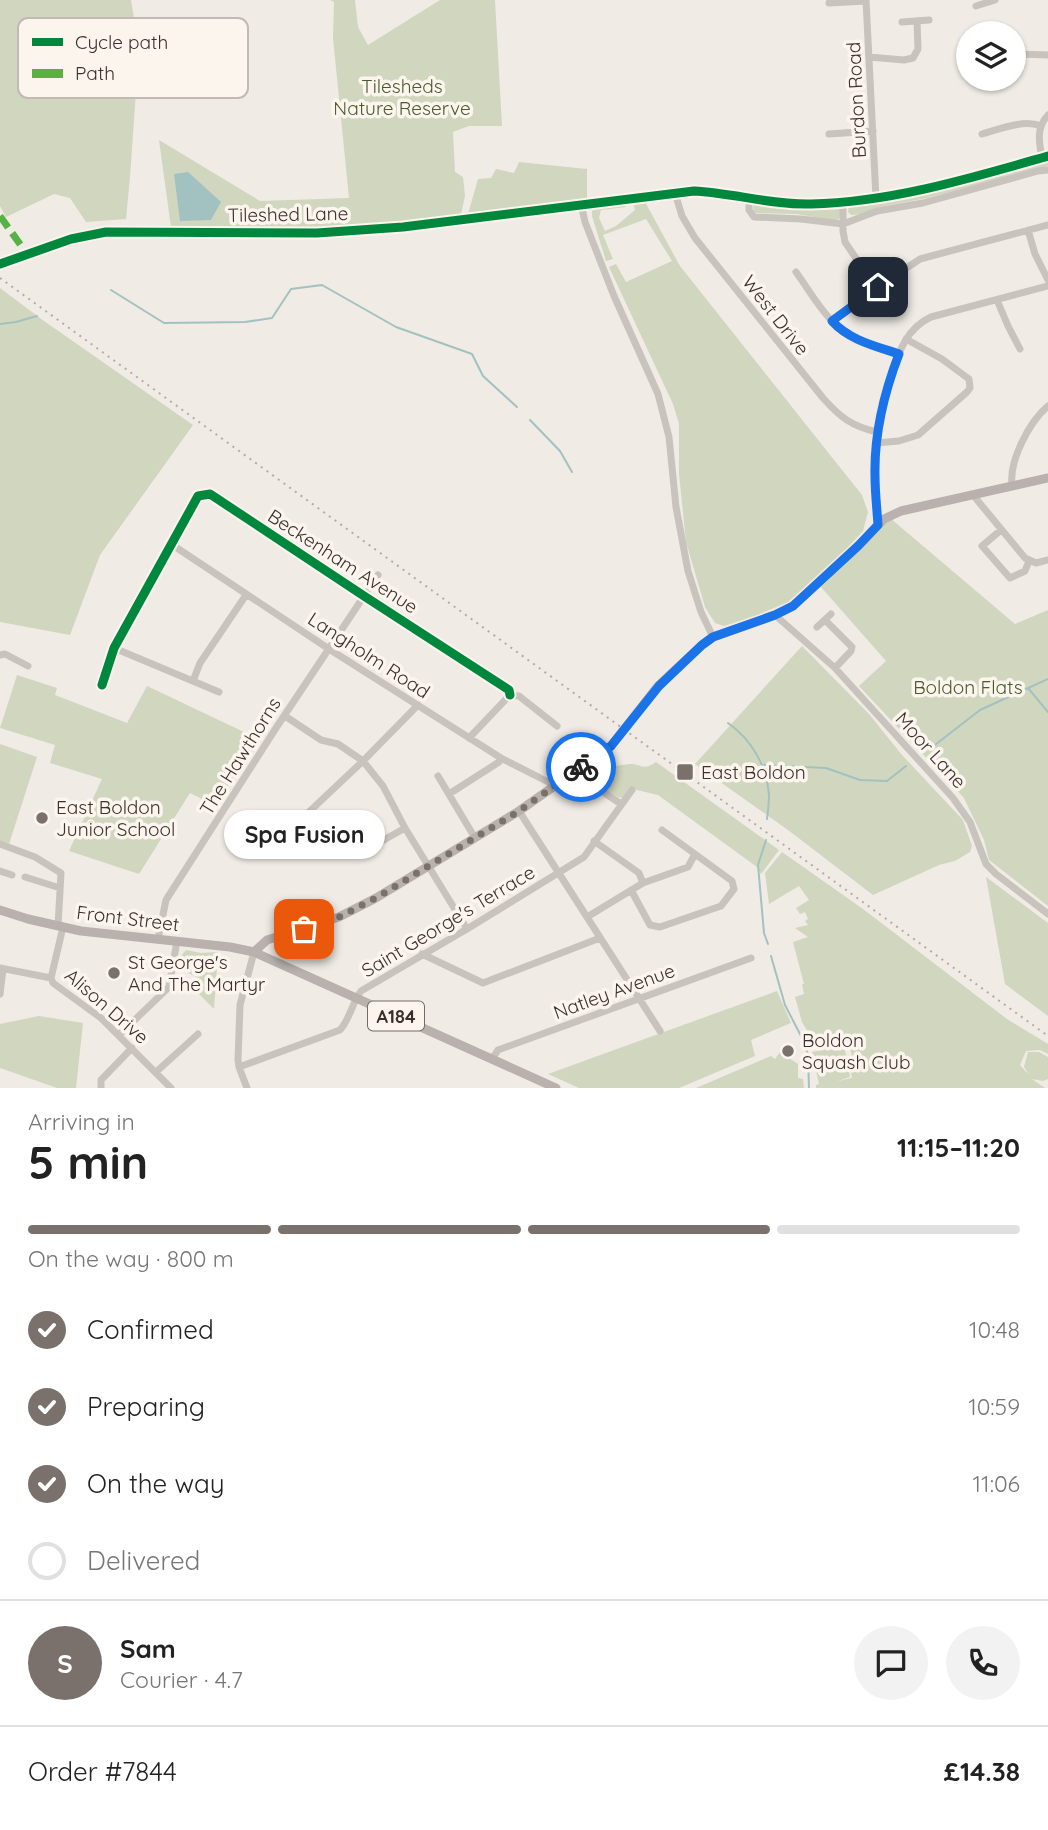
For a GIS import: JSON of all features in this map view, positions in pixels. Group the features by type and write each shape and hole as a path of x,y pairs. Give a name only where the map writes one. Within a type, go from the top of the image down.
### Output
{"main road":[{"path":"254,952 267,940 339,917 519,811 611,746 659,686 702,645 713,637 793,606 884,519 901,510 1048,478"},
{"name":"Front Street","path":"0,910 81,931 254,952"},
{"name":"A184","path":"254,952 556,1088"}],"street":[{"path":"976,6 995,0"},
{"path":"829,4 866,1"},
{"name":"Burdon Road","path":"866,1 876,198"},
{"path":"902,22 929,20"},
{"path":"869,57 904,60 913,58 918,49 917,21"},
{"path":"1026,54 1048,55"},
{"path":"1045,157 1039,143 1041,126 1048,115"},
{"path":"982,134 1032,122 1041,126"},
{"path":"829,134 873,131"},
{"name":"Tileshed Lane","path":"0,264 71,239 106,232 317,233 403,227 675,193 713,192 798,204 842,202 936,187 1045,157"},
{"path":"749,197 749,210 754,217 843,224 877,211 923,203 1048,170"},
{"name":"West Drive","path":"675,193 681,212 695,238 823,398 850,423 877,432"},
{"path":"842,202 845,242 876,288"},
{"path":"581,204 585,222 614,296 658,394 669,437 676,507 688,571 701,612 713,637"},
{"path":"832,321 920,259 1048,225"},
{"path":"1028,230 1035,254 1048,280"},
{"path":"796,272 838,327 866,343 899,354"},
{"path":"878,525 874,476 877,432 883,402 906,339 923,321 1048,286"},
{"path":"997,300 1020,349"},
{"path":"876,443 899,441 918,435 970,388 969,379 954,367 906,339"},
{"path":"1012,485 1012,474 1025,435 1048,407"},
{"name":"Beckenham Avenue","path":"171,544 198,496 210,494 509,690 510,695 519,696 557,726"},
{"path":"973,495 1029,561 1036,563 1048,560"},
{"path":"1001,530 982,546 1010,578 1024,571 1029,561"},
{"path":"102,685 114,648 171,544"},
{"name":"Langholm Road","path":"171,544 469,738 554,785"},
{"name":"The Hawthorns","path":"159,939 166,900 378,575"},
{"path":"193,681 200,663 246,595"},
{"name":"Moor Lane","path":"775,615 835,667 961,808 970,822 983,858 990,869 1048,914"},
{"path":"817,627 828,617 852,647 835,667"},
{"path":"114,648 219,692"},
{"path":"0,655 5,654 28,666"},
{"path":"469,738 510,695"},
{"path":"293,827 418,705"},
{"path":"285,716 321,740 338,744 363,761 383,786 405,828 467,929"},
{"path":"449,793 499,762 501,758"},
{"path":"438,776 475,838"},
{"path":"593,785 621,804"},
{"name":"Saint George's Terrace","path":"356,997 360,991 584,857 632,790"},
{"path":"519,811 660,1031"},
{"path":"382,841 405,828"},
{"path":"631,890 650,925 660,927 722,905 734,889 732,881 662,830"},
{"path":"594,841 639,873 643,883"},
{"path":"0,844 35,857 61,873 60,927 51,978 1,969 0,994"},
{"path":"587,917 643,883 688,866 695,854"},
{"path":"0,872 12,875"},
{"path":"25,877 60,888"},
{"path":"422,954 483,983 600,938"},
{"path":"119,1035 169,987 177,941"},
{"path":"247,1088 239,1067 240,1005 254,952"},
{"name":"Natley Avenue","path":"492,1059 498,1049 751,958"},
{"name":"Alison Drive","path":"51,978 53,983 101,1018 171,1088"},
{"path":"239,1067 340,1030 345,1025 356,997"},
{"path":"156,1072 198,1034"},
{"path":"101,1088 101,1080 132,1048"}],"green space":[{"path":"0,0 131,0 134,18 18,18 18,98 136,98 126,219 86,222 70,198 54,194 6,217 0,206"},
{"name":"Tilesheds Nature Reserve","path":"330,0 355,0 358,27 368,45 440,0 495,0 502,126 469,126 453,132 455,172 463,177 465,196 461,214 299,229 171,227 159,140 260,201 349,198 333,38 334,2"},
{"path":"1048,161 1048,166 927,198 879,207 863,214 851,215 848,212 849,205 852,204 926,192"},
{"path":"519,162 587,169 587,198 468,214 478,179 491,178 496,169 514,173"},
{"path":"644,200 680,266 862,495 868,512 863,531 788,602 724,626 715,623 705,607 686,542 679,474 679,424 673,404 609,267 616,264 626,282 672,261 646,219 603,235 613,259 606,261 592,216 592,211 600,207 625,203 626,207 601,210 599,218 605,231 616,226 635,210 633,202"},
{"path":"758,203 837,207 840,208 841,217 836,221 797,214 756,213 753,206"},
{"path":"0,288 193,425 100,555 70,635 0,622"},
{"name":"Boldon Flats","path":"890,518 1015,624 1048,610 1048,906 989,860 984,840 964,798 859,686 886,661 821,587"},
{"path":"802,646 869,714 902,755 963,820 972,846 970,852 955,861 939,865 873,895 695,764"},
{"path":"17,675 57,688 55,695 127,723 147,686 261,740 214,805 190,793 139,874 69,851 102,779 50,763 55,745 0,728"},
{"path":"0,744 37,757 9,844 0,841"},
{"path":"656,762 779,850 761,874 757,867 658,795 632,787 622,798 599,786 596,781 602,769 629,764 645,767"},
{"path":"782,852 863,909 1007,1019 1048,1044 1048,1054 1040,1050 1026,1051 1020,1065 1029,1075 1024,1067 1028,1052 1039,1052 1048,1057 1048,1079 1032,1079 1045,1088 816,1088 819,1084 812,1052 844,1045 850,1077 838,1081 852,1078 849,1063 853,1062 848,1038 815,1044 802,1022 795,997 804,994 804,984 793,942 808,937 795,928 808,925 805,912 800,914 796,908 809,900 799,886 769,904 765,873"},
{"path":"986,877 1048,923 1048,1016 1005,984"},
{"path":"186,950 218,952 214,1009 196,991 196,977 181,969 181,956"},
{"path":"777,991 791,1023 751,1040 755,1056 679,1088 579,1088 548,1074"},
{"path":"39,1016 83,1023 76,1088 57,1088 0,1068 0,1024"},
{"path":"780,1052 798,1064 798,1078 803,1079 804,1088 696,1088 771,1056 775,1059"}],"water":[{"path":"188,172 221,202 211,220 180,221 174,174"}],"waterway":[{"path":"111,290 164,323 245,322 272,318 291,289 322,285 396,327 472,354 483,376 517,407"},
{"path":"0,324 37,316"},
{"path":"530,420 560,451 572,472"},
{"path":"931,748 980,710 1048,679"},
{"path":"1028,688 1048,712"},
{"path":"728,723 744,737 761,764 768,785 767,819"},
{"path":"763,765 826,768 860,780 887,781 906,766"},
{"path":"766,840 758,865 764,933 768,944"},
{"path":"771,956 785,1005 808,1054 809,1088"}],"railway":[{"path":"0,278 1048,1036"}],"marked path":[{"path":"0,216 27,254"}],"cycle path":[{"path":"0,264 71,239 106,232 317,233 403,227 694,191 796,204 871,199 931,188 1048,156"},
{"path":"102,685 114,648 198,496 210,494 509,690 510,695"}],"way so far":[{"path":"304,929 339,917 376,898 519,811 581,767"}],"place":[{"name":"East Boldon","path":"685,772"},
{"name":"East Boldon Junior School","path":"42,818"},
{"name":"Spa Fusion","path":"304,929"},
{"name":"St George's And The Martyr","path":"114,973"},
{"name":"Boldon Squash Club","path":"788,1051"}],"route":[{"path":"581,767 611,746 659,686 702,645 713,637 793,606 878,525 874,476 878,424 899,354 866,343 832,321 878,287"}]}
